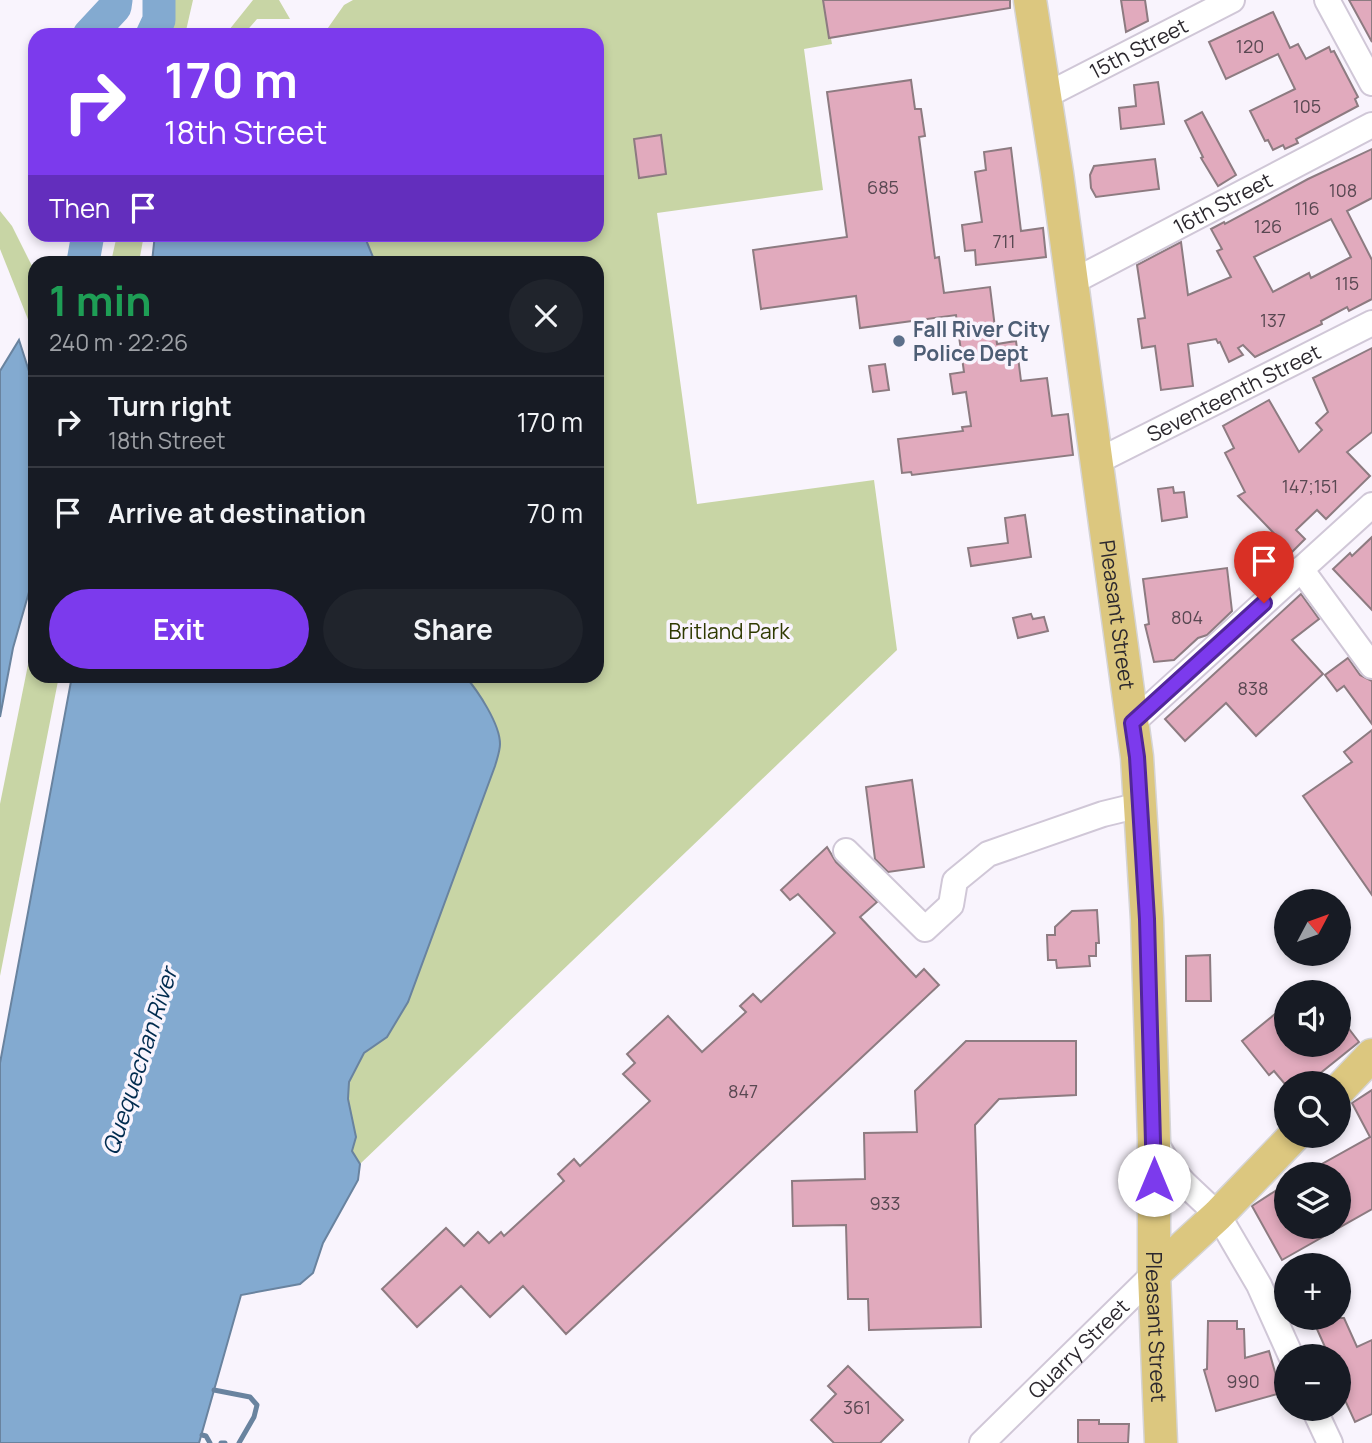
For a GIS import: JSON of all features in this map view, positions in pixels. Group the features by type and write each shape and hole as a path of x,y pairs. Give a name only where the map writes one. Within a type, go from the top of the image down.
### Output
{"main road":[{"name":"Pleasant Street","path":"1030,0 1072,282 1137,757 1147,919 1154,1140 1154,1274 1161,1443"},
{"path":"1351,1077 1372,1055"},
{"name":"Quarry Street","path":"1154,1274 1218,1215 1282,1148"}],"street":[{"name":"15th Street","path":"1045,96 1232,0"},
{"path":"1327,0 1372,83"},
{"name":"16th Street","path":"1072,282 1372,125"},
{"name":"Seventeenth Street","path":"1096,462 1372,323"},
{"path":"1132,723 1372,505"},
{"path":"1301,569 1372,666"},
{"path":"846,850 925,929 951,905 955,881 988,854 1103,814 1140,805"},
{"path":"1154,1140 1177,1175 1218,1215 1259,1285 1286,1344"},
{"name":"Quarry Street","path":"982,1443 1154,1274"},
{"path":"1320,1421 1330,1443"}],"green space":[{"path":"162,0 193,0 187,28 157,28"},
{"path":"253,0 279,0 290,19 257,19 249,28 231,28"},
{"name":"Britland Park","path":"353,0 824,0 832,44 804,49 823,190 657,213 697,504 874,480 897,650 360,1164 352,1151 356,1137 348,1099 349,1083 364,1053 387,1037 408,1002 499,752 499,736 492,717 470,683 604,683 604,256 373,256 367,242 604,242 604,28 328,28 344,5"},
{"path":"0,211 12,226 28,258 28,319 0,249"},
{"path":"115,242 143,242 140,256 112,256"},
{"path":"28,665 28,683 58,683 0,976 0,804"}],"water":[{"path":"154,242 367,242 373,256 153,256"},
{"path":"19,340 28,368 28,596 13,648 0,717 0,371"},
{"path":"71,683 470,683 496,727 500,747 408,1002 387,1037 364,1053 349,1082 348,1099 356,1137 352,1151 360,1164 358,1180 323,1243 313,1273 300,1284 241,1295 199,1443 0,1443 0,1063"}],"building":[{"path":"823,0 1010,0 1010,8 829,38"},
{"path":"1121,0 1145,0 1148,21 1126,32"},
{"path":"1349,0 1372,0 1372,42"},
{"path":"1273,12 1290,48 1298,44 1306,59 1329,47 1331,52 1334,51 1358,97 1355,99 1358,106 1296,139 1298,143 1285,149 1283,145 1273,150 1268,140 1265,141 1250,111 1295,89 1278,54 1226,79 1209,42"},
{"path":"911,80 915,109 921,109 925,136 919,137 935,258 939,257 944,293 990,287 997,344 1016,341 1021,381 1047,378 1052,416 1068,414 1073,455 912,475 911,472 902,473 898,439 963,431 962,427 971,426 966,392 953,394 950,374 964,372 956,315 860,328 856,296 761,309 753,250 847,237 827,92"},
{"path":"1158,82 1164,124 1121,129 1119,108 1136,106 1134,85"},
{"path":"1202,112 1236,175 1218,186 1201,158 1203,157 1185,121"},
{"path":"661,135 666,174 639,178 634,139"},
{"path":"1011,148 1021,231 1043,228 1046,257 976,265 975,250 965,251 962,225 982,222 975,172 986,170 984,152"},
{"path":"1372,149 1372,198 1347,211 1372,260 1372,299 1349,311 1347,307 1321,321 1322,324 1255,357 1243,345 1238,348 1243,355 1229,362 1216,339 1188,344 1193,386 1161,390 1155,346 1142,348 1138,319 1145,318 1137,265 1181,242 1188,295 1231,277 1217,251 1222,249 1211,229","holes":["1331,219 1351,257 1311,278 1309,273 1273,292 1254,257"]},
{"path":"1155,159 1159,189 1096,197 1091,188 1090,175 1094,166"},
{"path":"1372,348 1372,432 1347,452 1370,476 1326,519 1317,510 1296,530 1305,539 1292,552 1238,496 1245,492 1225,453 1234,448 1223,426 1269,400 1299,452 1322,430 1316,423 1328,412 1313,378"},
{"path":"885,364 889,390 873,392 869,366"},
{"path":"1173,487 1174,493 1184,492 1187,517 1162,521 1158,489"},
{"path":"1025,515 1031,557 971,566 968,548 1008,543 1005,518"},
{"path":"1372,537 1372,610 1333,569"},
{"path":"1227,568 1232,611 1207,635 1198,638 1174,660 1154,662 1145,625 1149,624 1143,579"},
{"path":"1301,594 1319,619 1292,640 1323,674 1256,736 1226,703 1185,741 1165,719"},
{"path":"1031,614 1033,619 1044,617 1048,631 1018,638 1013,618"},
{"path":"1348,658 1360,675 1372,681 1372,724 1344,686 1337,691 1325,675"},
{"path":"1372,730 1372,895 1303,796 1352,762 1344,752"},
{"path":"912,780 924,867 888,872 875,859 866,787"},
{"path":"827,847 836,862 877,902 860,917 916,977 924,969 939,985 566,1334 523,1286 490,1317 461,1286 417,1327 382,1289 446,1228 464,1246 478,1232 489,1243 501,1232 504,1236 564,1181 558,1174 574,1159 580,1166 650,1101 623,1074 635,1063 627,1054 668,1016 702,1052 746,1012 740,1006 753,994 761,1002 835,933 798,894 790,900 781,890"},
{"path":"1097,910 1099,943 1096,943 1096,956 1089,956 1090,966 1057,968 1056,960 1048,960 1047,935 1055,935 1055,927 1072,911"},
{"path":"1210,955 1211,1001 1186,1001 1186,956"},
{"path":"1274,1015 1274,1057 1340,1057 1323,1071 1274,1071 1269,1075 1242,1041"},
{"path":"1351,1032 1359,1042 1351,1048"},
{"path":"966,1041 1076,1041 1076,1095 999,1099 975,1125 981,1327 869,1330 868,1299 848,1299 846,1225 793,1226 792,1181 865,1179 864,1133 917,1132 915,1091"},
{"path":"1372,1090 1372,1209 1351,1221 1351,1162 1325,1162 1370,1137 1352,1103"},
{"path":"1274,1192 1274,1239 1319,1239 1294,1253 1278,1253 1252,1206"},
{"path":"1208,1321 1237,1321 1237,1329 1244,1329 1245,1358 1269,1351 1274,1368 1274,1395 1216,1411 1204,1370 1207,1369"},
{"path":"1317,1330 1349,1330 1357,1347 1372,1340 1372,1414 1355,1422 1351,1413 1351,1344 1324,1344"},
{"path":"848,1366 903,1420 880,1443 834,1443 811,1420 836,1394 828,1386"},
{"path":"1078,1420 1099,1420 1099,1424 1129,1424 1128,1443 1078,1443"}],"waterway":[{"name":"Quequechan River","path":"96,28 115,7 116,0"},
{"name":"Quequechan River","path":"155,28 159,20 159,0"},
{"name":"Quequechan River","path":"84,256 87,242"},
{"path":"214,1390 250,1397 257,1405 254,1417 239,1443"},
{"path":"202,1435 206,1436 210,1443"}],"place":[{"name":"Fall River City Police Dept","path":"899,341"}],"route":[{"path":"1154,1180 1147,919 1137,757 1132,723 1264,603"}]}
